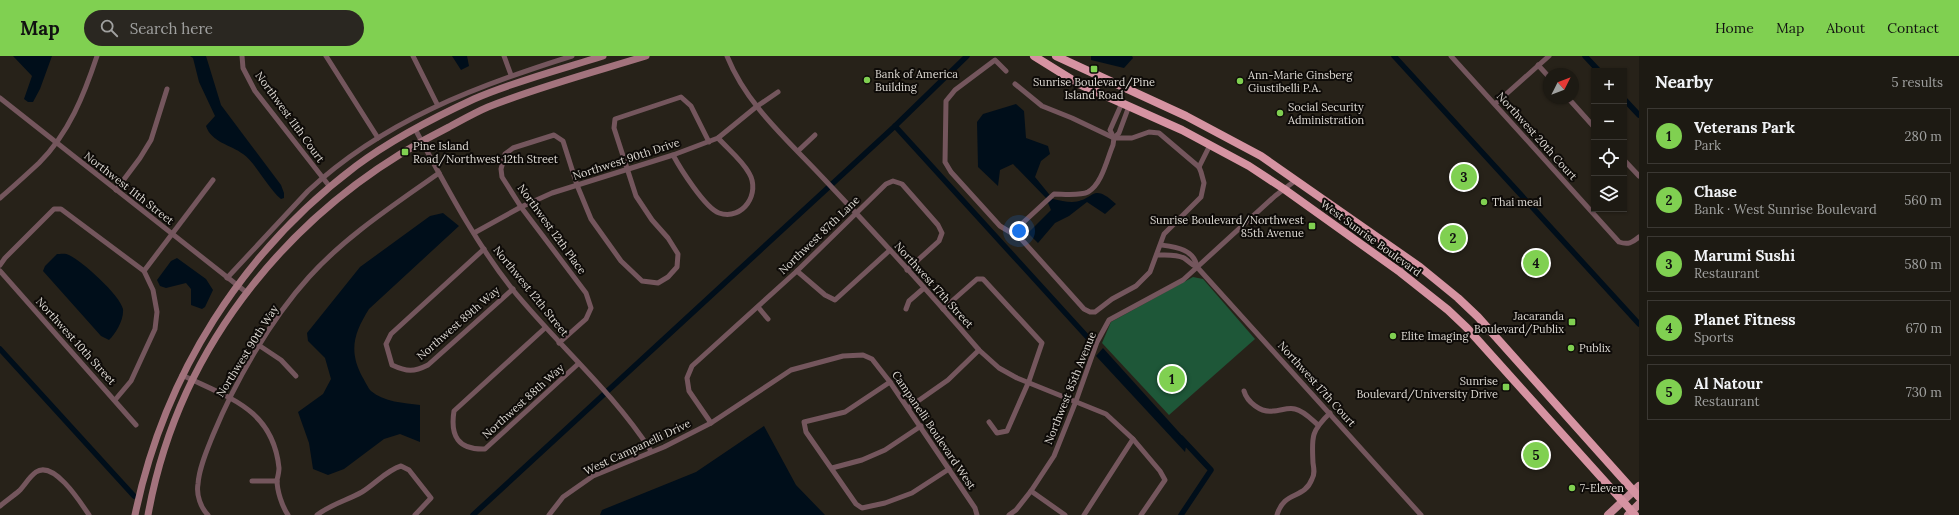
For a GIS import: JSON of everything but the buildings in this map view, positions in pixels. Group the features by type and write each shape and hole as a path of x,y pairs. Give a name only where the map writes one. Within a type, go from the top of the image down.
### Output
{"highway":[{"name":"West Sunrise Boulevard","path":"1034,56 1079,84 1126,104 1210,144 1284,189 1400,272 1460,321 1632,514"},
{"name":"West Sunrise Boulevard","path":"1056,56 1202,124 1261,156 1409,260 1458,298 1478,317 1637,491"}],"main road":[{"path":"135,515 150,456 165,415 182,376 210,326 236,285 290,223 330,187 384,147 415,129 475,99 602,56"},
{"path":"148,515 162,458 193,381 224,325 246,292 268,265 309,222 371,172 421,140 487,107 646,56"},
{"path":"1608,515 1622,501 1637,491"},
{"path":"1632,514 1639,504"}],"street":[{"path":"0,198 39,163 56,143 74,115 85,93 97,56"},
{"name":"Northwest 11th Court","path":"242,56 243,68 255,91 330,187"},
{"path":"326,56 378,138"},
{"path":"413,56 437,104"},
{"path":"504,56 511,75"},
{"path":"227,278 292,207 322,178 378,138 437,104 511,75 572,56"},
{"name":"Northwest 17th Street","path":"727,56 733,70 756,107 890,250 979,350 999,368 1017,378 1029,381 1106,414 1133,439 1160,471 1165,480 1142,515"},
{"name":"Northwest 20th Court","path":"1451,56 1619,242 1626,245 1639,237"},
{"path":"1495,104 1549,56"},
{"path":"1006,71 995,60 955,90 946,101 945,162 951,172 1000,226 1010,232 1014,231 1054,194 1083,193 1088,192 1095,186 1113,145 1114,138 1110,130 1126,104"},
{"path":"1538,65 1543,70"},
{"path":"1014,231 1084,309 1090,312 1095,312 1141,283 1150,272 1158,255 1164,234 1201,197 1204,183 1199,167 1159,133 1149,132 1132,138 1114,138 1072,118 1042,106 1015,84"},
{"path":"116,190 140,158 151,140 167,89"},
{"name":"Northwest 90th Drive","path":"474,233 521,207 577,185 673,155 718,138 756,107 778,92"},
{"path":"577,185 591,219 621,262 642,281 658,282 668,277 676,267 678,254 668,238 652,220 636,196 614,128 615,119 680,97 691,106 709,142"},
{"name":"Northwest 11th Street","path":"0,98 246,292"},
{"path":"1114,138 1120,132 1126,104"},
{"path":"1573,104 1591,124"},
{"name":"Northwest 12th Street","path":"415,129 474,233 513,289 545,328 634,424 651,451"},
{"name":"Northwest 12th Place","path":"559,343 586,319 591,308 586,293 521,207 502,177 502,161 505,154 513,148 554,135 558,136 563,141 577,185"},
{"path":"798,151 816,135"},
{"path":"673,155 684,175 712,208 719,213 734,213 744,209 751,200 753,189 750,173 718,138"},
{"path":"1199,167 1210,144"},
{"path":"1627,163 1639,176"},
{"name":"Northwest 90th Way","path":"208,515 203,509 197,485 206,452 229,398 275,321 309,278 340,248 384,212 439,173"},
{"path":"144,271 213,180"},
{"name":"Northwest 85th Avenue","path":"1008,515 1016,510 1031,491 1054,456 1098,342 1109,320 1183,280 1284,189 1296,180"},
{"name":"Northwest 87th Lane","path":"711,423 689,391 687,378 692,366 797,271 886,184 895,181 902,184 940,227 942,233 940,240 907,270"},
{"path":"0,265 54,209 61,209 144,271 153,290 157,312 155,329 130,381 115,400"},
{"path":"1161,245 1183,249 1196,262 1197,267"},
{"name":"Northwest 89th Way","path":"484,249 391,334 386,344 392,366 404,371 415,371 428,365 513,289"},
{"path":"797,271 824,295 835,300 890,250"},
{"path":"1158,255 1183,258 1192,266 1197,267"},
{"path":"1400,272 1409,260"},
{"name":"Northwest 17th Court","path":"1197,267 1421,515"},
{"name":"Northwest 10th Street","path":"0,271 136,425"},
{"path":"943,309 977,279 982,279 1042,343 1029,381 1007,431 997,433 989,422"},
{"path":"906,309 909,301 924,288"},
{"path":"758,307 768,319"},
{"name":"Northwest 88th Way","path":"545,328 454,411 452,426 458,441 472,449 485,449 578,364"},
{"path":"260,346 281,360 296,376"},
{"path":"908,408 948,380 979,350"},
{"name":"West Campanelli Drive","path":"549,515 563,497 593,476 651,451 664,447 711,423 791,370 843,356 863,356 872,359"},
{"name":"Campanelli Boulevard West","path":"872,359 908,408 975,508 977,515"},
{"path":"182,376 229,398 257,415 269,431 276,446 279,471 277,481 287,513 280,515"},
{"path":"890,382 845,412 804,422 806,432 856,504 862,508 884,503 912,493 949,469"},
{"path":"1244,391 1250,402 1262,409 1272,412 1292,408 1302,412 1318,425"},
{"path":"1277,515 1284,501 1305,490 1312,480 1314,474 1312,438 1318,425 1330,414"},
{"path":"832,468 862,460 885,450 920,426"},
{"path":"1084,515 1133,439"},
{"path":"317,515 330,505 360,493 379,481 392,468 401,466 410,470 431,498 415,515"},
{"path":"0,506 19,491 36,472 44,470 54,474 71,489 89,515"},
{"path":"252,481 277,481"},
{"path":"1031,491 1065,515"}],"green space":[{"path":"1193,277 1203,279 1255,339 1169,415 1102,343 1111,322"}],"water":[{"path":"13,56 52,56 40,89 33,102 28,102 24,99 32,76"},
{"path":"190,56 206,56 221,105 281,185 284,198 281,199 276,194 248,158 212,136 206,126 215,116 199,82 193,58"},
{"path":"452,56 467,56 469,66 461,70"},
{"path":"1091,56 1132,56 1133,58 1124,68 1091,60"},
{"path":"1016,104 1024,111 1026,138 1048,146 1050,154 1041,161 1035,177 1053,199 1072,202 1085,199 1097,193 1108,197 1116,204 1105,214 1087,202 1069,216 1055,223 1038,243 1028,233 1051,210 1046,198 1013,164 1000,170 998,186 978,167 977,122 983,114"},
{"path":"443,213 459,226 369,309 357,334 354,351 358,368 371,391 388,400 420,405 420,442 400,434 384,439 344,469 328,475 313,469 309,443 298,412 323,394 331,379 325,358 308,341 307,333 360,267 430,216"},
{"path":"57,254 68,254 75,258 108,287 120,303 123,309 121,322 109,340 101,336 43,271 45,266"},
{"path":"177,258 206,279 213,290 205,307 202,309 191,305 191,289 186,283 166,288 160,286 157,280 171,261"},
{"path":"1103,348 1187,441 1185,452 1096,356"},
{"path":"764,426 796,485 825,515 600,515 602,510 696,472"}],"waterway":[{"path":"473,515 895,126 967,56"},
{"path":"1394,56 1639,324"},
{"path":"1585,56 1596,68"},
{"path":"1627,102 1639,115"},
{"path":"895,126 1090,340"},
{"path":"0,349 134,496"},
{"path":"1181,438 1211,470 1181,515"}],"place":[{"name":"Sunrise Boulevard/Pine Island Road","path":"1094,69"},
{"name":"Bank of America Building","path":"867,80"},
{"name":"Ann-Marie Ginsberg Giustibelli P.A.","path":"1240,81"},
{"name":"Social Security Administration","path":"1280,113"},
{"name":"Pine Island Road/Northwest 12th Street","path":"405,152"},
{"name":"Marumi Sushi","path":"1464,177"},
{"name":"Thai meal","path":"1484,202"},
{"name":"Sunrise Boulevard/Northwest 85th Avenue","path":"1312,226"},
{"name":"Chase","path":"1453,238"},
{"name":"Planet Fitness","path":"1536,263"},
{"name":"Jacaranda Boulevard/Publix","path":"1572,322"},
{"name":"Elite Imaging","path":"1393,336"},
{"name":"Publix","path":"1571,348"},
{"name":"Veterans Park","path":"1172,379"},
{"name":"Sunrise Boulevard/University Drive","path":"1506,387"},
{"name":"Al Natour","path":"1536,455"},
{"name":"7-Eleven","path":"1572,488"}]}
